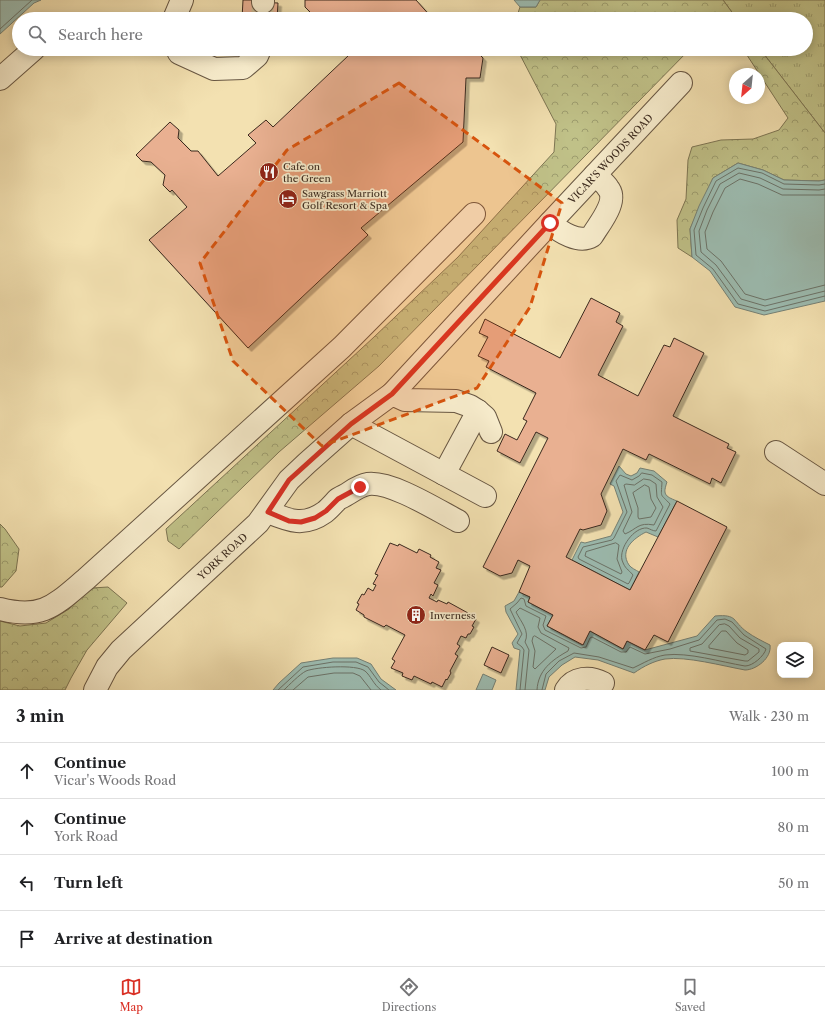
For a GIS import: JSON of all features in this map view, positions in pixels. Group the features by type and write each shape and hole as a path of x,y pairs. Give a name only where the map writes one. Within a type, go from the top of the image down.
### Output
{"street":[{"path":"177,12 182,0"},
{"path":"0,80 26,56"},
{"path":"186,56 214,69 243,68 257,56"},
{"name":"VICAR'S WOODS ROAD","path":"392,394 681,83"},
{"path":"550,223 559,231 581,239 592,236 612,200 612,195 609,189 595,174"},
{"path":"0,609 26,614 42,610 56,604 86,579 342,347 474,214"},
{"path":"392,394 405,400 456,401 478,411 485,417 492,432"},
{"name":"YORK ROAD","path":"95,690 107,667 121,650 258,524 268,512 289,480 351,424 392,394"},
{"path":"444,474 478,411"},
{"path":"351,424 485,496"},
{"path":"776,452 825,484"},
{"path":"268,512 289,521 301,522 315,518 326,511 338,499 360,487 369,484 383,485 404,493 458,521"},
{"path":"566,690 574,682 581,679 589,678 603,683"}],"highlighted area":[{"path":"399,83 562,203 530,307 477,388 322,446 233,361 200,263 287,150"}],"green space":[{"path":"540,0 723,0 732,12 518,12 520,7 536,7"},
{"path":"723,0 825,0 825,133 765,56 813,56 813,12 732,12"},
{"path":"521,56 683,56 379,366 279,452 179,549 168,541 166,529 374,337 458,257 554,152 556,124"},
{"path":"748,56 765,56 825,133 825,180 784,180 763,170 738,163 713,178 690,229 692,257 678,248 677,220 686,199 688,160 692,147 721,140 753,139 779,130 788,118 765,83 765,68 755,68"},
{"path":"0,524 19,549 16,571 2,587 0,587"},
{"path":"108,587 127,603 87,650 65,690 0,690 0,621 20,626 46,623 69,609 92,588"}],"water":[{"path":"0,0 41,0 34,3 24,12 12,12 12,23 0,34"},
{"path":"514,0 540,0 536,7 520,7"},
{"path":"738,163 763,170 784,180 825,180 825,301 764,315 735,307 710,271 692,257 690,229 699,206 713,178"},
{"path":"619,466 626,474 631,476 637,473 640,468 654,471 667,482 665,492 667,496 677,501 658,537 646,532 629,545 626,560 632,568 639,572 630,590 572,560 581,542 585,543 611,536 623,512 614,486 610,484"},
{"path":"519,592 530,597 528,602 553,615 547,626 582,645 590,631 623,649 627,641 645,650 697,636 715,616 728,616 734,619 747,632 770,645 770,650 766,659 758,666 745,670 694,660 674,658 653,662 634,673 598,660 575,657 562,665 549,677 545,690 516,690 520,650 514,648 512,643 518,634 506,612 505,606 514,601"},
{"path":"333,658 357,658 371,664 381,679 396,690 273,690 301,663"},
{"path":"483,674 496,680 492,690 476,690"}],"building":[{"path":"243,0 278,3 277,12 242,12"},
{"path":"305,0 416,0 427,12 310,12 305,7"},
{"name":"Sawgrass Marriott Golf Resort & Spa","path":"348,56 481,56 483,58 480,78 466,78 463,142 361,228 368,235 248,348 149,240 187,207 172,190 170,192 163,185 165,175 151,162 142,161 136,155 170,122 179,130 178,138 191,151 198,151 218,176 256,143 248,135 266,120 273,127"},
{"path":"591,298 620,313 616,322 623,326 598,375 638,396 664,345 670,347 674,338 704,353 673,416 729,444 727,448 736,452 721,483 712,478 710,484 649,454 646,460 623,449 601,494 607,511 601,525 583,530 580,529 566,557 630,590 677,501 727,527 668,642 654,635 645,650 627,641 623,649 590,631 583,645 547,626 553,615 528,602 530,597 519,592 530,566 518,560 512,573 500,576 483,567 548,438 536,432 520,463 497,451 505,434 517,440 527,421 523,419 536,393 486,367 489,361 478,356 488,337 479,333 485,319 560,358"},
{"name":"Inverness","path":"390,543 398,546 399,544 417,553 419,549 431,555 430,557 439,562 436,568 441,570 434,583 438,585 433,596 431,594 429,598 437,602 438,600 447,604 448,602 476,619 470,634 468,634 466,638 461,636 457,644 460,646 455,654 458,656 450,671 451,673 442,687 432,682 431,684 414,676 412,680 402,676 403,673 391,668 395,661 392,659 405,635 386,625 384,627 364,617 364,615 356,610 359,604 357,603 362,594 364,595 368,588 373,591 376,585 373,584 378,575 375,574"},
{"path":"492,647 509,655 501,673 484,665"}],"tunnel":[{"path":"262,12 263,2"}],"place":[{"name":"Cafe on the Green","path":"269,172"},
{"name":"Sawgrass Marriott Golf Resort & Spa","path":"288,199"},
{"name":"Inverness","path":"416,615"}],"route":[{"path":"360,487 338,499 326,511 315,518 301,522 289,521 268,512 289,480 351,424 392,394 550,223"}]}
